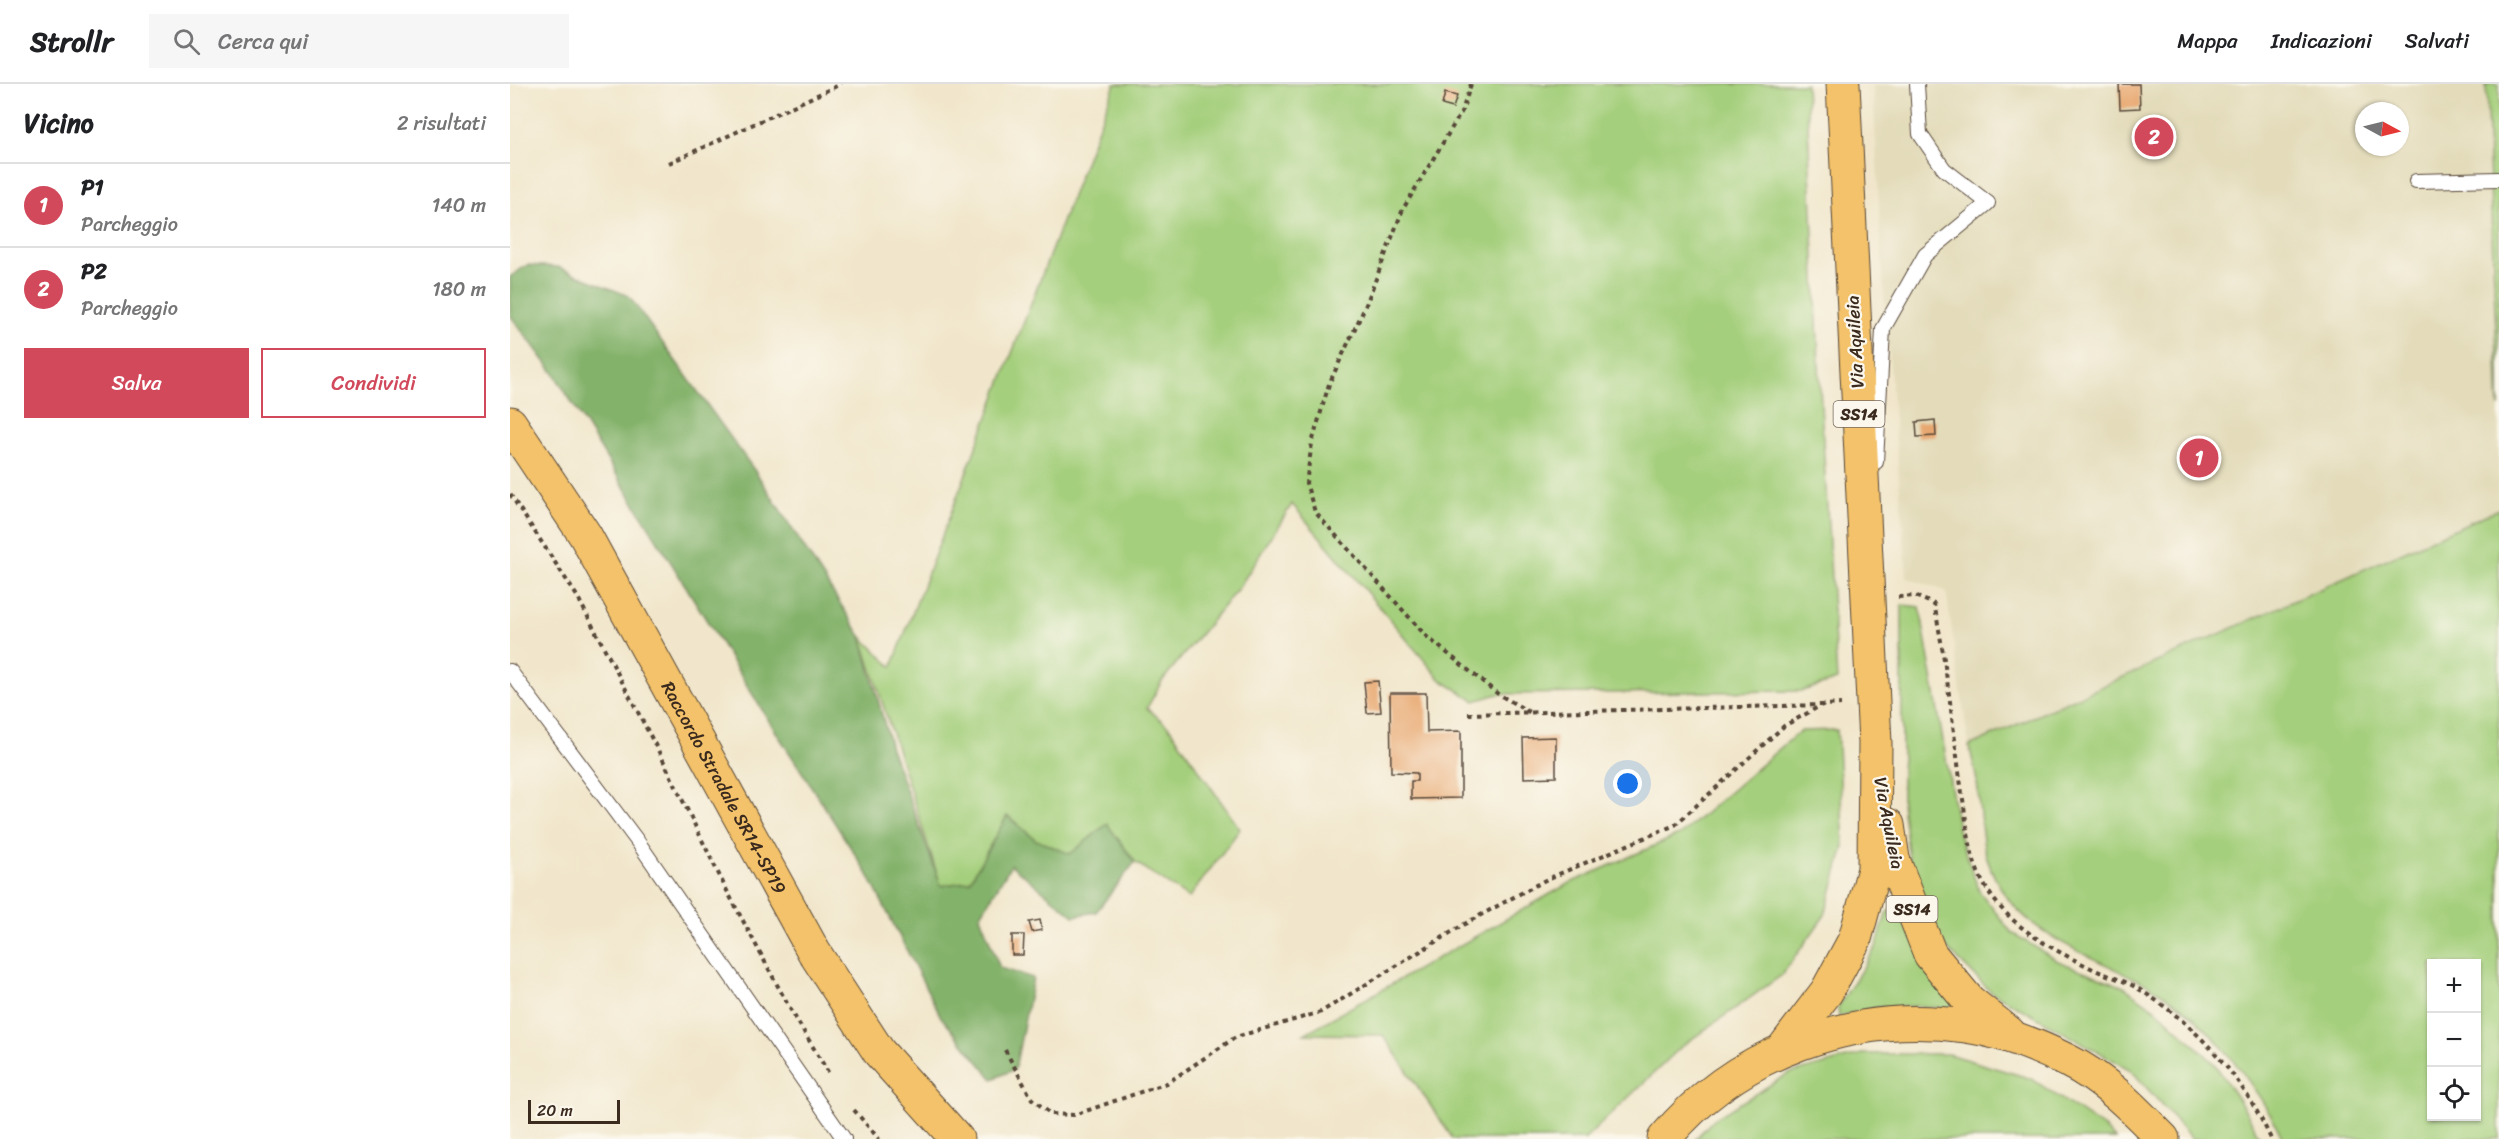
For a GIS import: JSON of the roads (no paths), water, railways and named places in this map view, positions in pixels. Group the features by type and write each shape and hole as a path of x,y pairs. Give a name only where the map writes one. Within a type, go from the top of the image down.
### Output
{"main road":[{"name":"Via Aquileia","path":"1783,1049 1827,991 1855,939 1874,869 1875,743 1843,84"},
{"name":"Raccordo Stradale SR14-SP19","path":"510,423 585,535 814,952 879,1053 957,1139"},
{"name":"Via Aquileia","path":"1875,743 1893,859 1929,954 1969,1001 2017,1039"},
{"name":"SS14","path":"1664,1139 1683,1116 1743,1069 1783,1049 1842,1030 1918,1022 1967,1026 2017,1039 2071,1062 2126,1100 2163,1139"}],"lane":[{"path":"1868,599 1883,329 1925,255 1988,202 1944,170 1920,134 1917,84"},
{"path":"2416,181 2499,179"},
{"path":"510,671 638,842 844,1139"}],"place":[{"name":"P2","path":"2154,137"},
{"name":"P1","path":"2199,458"}]}
